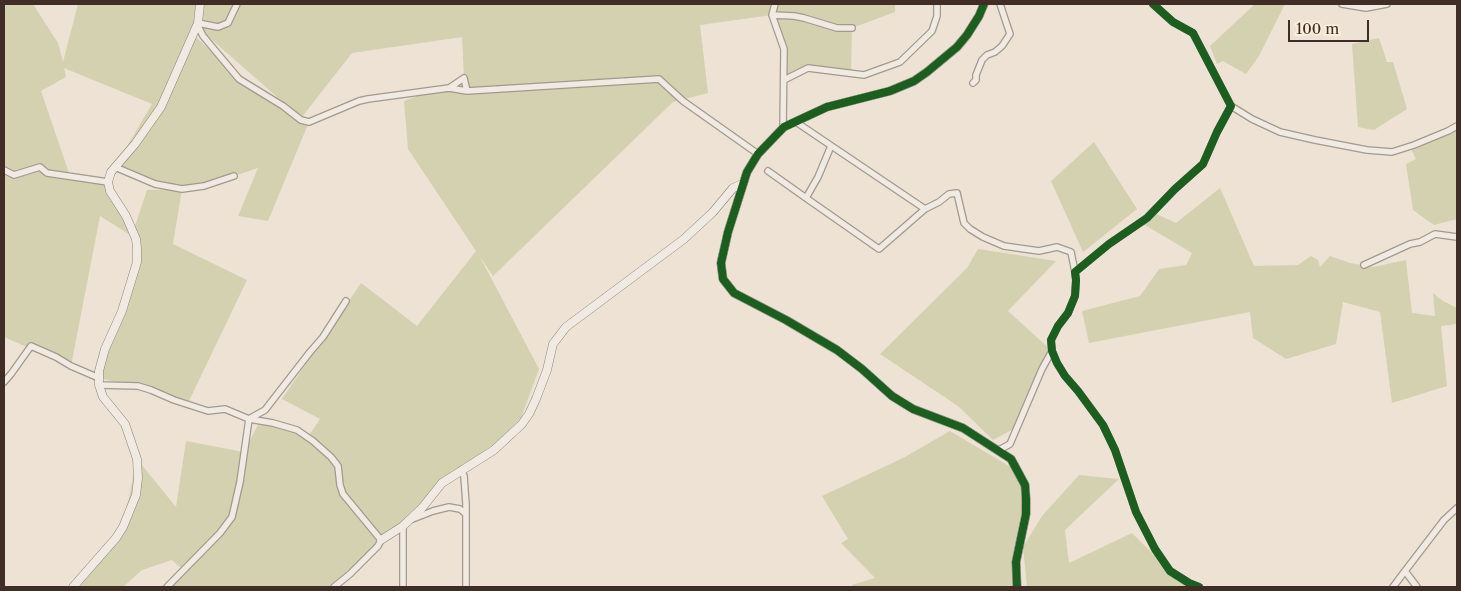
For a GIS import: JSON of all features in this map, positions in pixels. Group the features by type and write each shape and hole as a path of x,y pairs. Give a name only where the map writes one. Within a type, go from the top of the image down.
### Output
{"street":[{"path":"73,587 116,538 123,527 136,495 138,478 137,459 125,424 103,397 99,381 99,371 105,349 122,311 137,262 136,239 110,191 108,182 111,172 135,144 161,107 197,24 200,4"},
{"path":"197,24 218,27 228,23 237,4"},
{"path":"775,4 772,15 784,49 783,128"},
{"path":"784,80 808,68 864,75 900,62 932,31 937,16 937,4"},
{"path":"984,4 979,16 957,47 914,81 890,90 827,107 783,128 758,154 747,172 728,232 721,262 722,279 734,293 786,320 837,350 862,368 892,396 913,409 963,428 1011,459 1025,484 1026,498 1026,514 1016,562 1017,587"},
{"path":"973,82 976,80 982,60 1002,46 1010,34 1000,4"},
{"path":"1153,4 1173,22 1193,33 1231,106 1252,119 1280,132 1368,150 1392,152 1448,132 1457,126"},
{"path":"1342,4 1366,8 1387,4"},
{"path":"772,15 794,16 837,28 852,28"},
{"path":"197,24 203,36 238,79 283,106 301,120 309,122 359,101 448,88 467,91 660,79 683,101 758,154"},
{"path":"448,88 464,78 467,91"},
{"path":"1075,272 1109,244 1147,218 1204,164 1217,132 1231,106"},
{"path":"796,122 925,209"},
{"path":"806,198 832,146"},
{"path":"4,170 14,175 40,167 47,173 108,182"},
{"path":"115,167 155,184 182,189 204,186 234,176"},
{"path":"768,171 880,249 925,209 949,194 957,193 964,222 970,229 983,237 1004,246 1039,251 1057,247 1071,252 1076,280 1075,296 1068,313 1058,326 1051,340 1052,351 1065,376 1103,426 1115,450 1136,512 1155,549 1170,571 1199,587"},
{"path":"334,587 378,546 381,540 406,523 422,508 442,483 494,450 522,424 529,414 547,370 553,344 566,327 684,239 713,212 733,188 742,184"},
{"path":"1364,265 1435,234 1457,237"},
{"path":"249,419 265,410 323,336 346,301"},
{"path":"4,382 12,374 31,346 56,357 99,381 138,386 208,411 224,409 249,419 297,430 319,446 338,466 343,494 381,540"},
{"path":"1011,459 1010,444 1042,369 1052,351"},
{"path":"168,587 215,539 232,517 240,482 249,419"},
{"path":"999,450 1010,444"},
{"path":"461,470 464,476 466,514 466,587"},
{"path":"406,523 433,511 449,507 460,509 466,514"},
{"path":"1393,587 1444,520 1457,508"},
{"path":"403,587 406,523"},
{"path":"1405,571 1416,587"}],"shaded area":[{"path":"4,4 33,4 58,43 63,62 78,4 201,4 183,51 193,34 235,75 293,111 202,31 204,4 895,4 895,12 852,28 851,73 808,68 784,80 784,49 772,15 700,25 708,93 673,102 493,276 480,257 539,369 521,418 497,442 442,483 342,578 328,587 170,587 184,571 172,560 142,570 123,587 83,587 77,583 123,527 137,459 176,507 186,441 244,452 260,421 308,437 320,419 282,399 361,283 417,326 476,251 408,149 404,101 464,78 462,37 352,53 302,117 309,122 268,221 238,216 258,168 204,186 174,188 115,167 152,104 64,68 66,77 41,91 70,176 108,182 133,232 147,190 182,189 173,244 247,280 187,405 151,390 99,378 124,303 137,248 135,238 100,216 71,366 4,337"},
{"path":"1255,4 1285,4 1259,56 1246,74 1223,61 1217,64 1210,46"},
{"path":"1379,38 1387,62 1393,62 1407,109 1374,130 1358,127 1352,44"},
{"path":"1457,127 1457,219 1434,225 1413,210 1406,164 1416,159 1411,149"},
{"path":"1094,142 1137,209 1083,252 1051,181"},
{"path":"1220,188 1254,266 1298,265 1311,256 1318,260 1320,267 1330,256 1350,263 1373,267 1406,260 1412,313 1435,316 1433,293 1457,308 1457,324 1441,326 1447,386 1392,403 1380,312 1343,302 1336,344 1286,359 1253,338 1250,312 1089,343 1082,311 1140,296 1159,269 1186,265 1192,253 1140,222 1152,212 1176,223"},
{"path":"978,249 1056,261 1008,311 1052,351 1017,427 993,440 958,406 880,354 967,268"},
{"path":"950,431 1019,472 1026,498 1016,562 1017,587 852,587 852,585 875,578 841,543 848,539 822,496 903,458"},
{"path":"1079,475 1119,479 1065,530 1069,563 1132,533 1170,571 1202,587 1027,587 1023,547 1042,516"}],"cycle path":[{"path":"984,4 979,16 957,47 914,81 890,91 827,107 784,127 758,154 747,172 728,232 721,263 723,279 734,293 786,320 837,350 892,396 913,409 963,428 1011,459 1025,485 1026,498 1026,514 1016,562 1017,587"},
{"path":"1153,4 1173,22 1193,33 1231,106 1203,164 1147,218 1109,244 1075,272 1075,296 1068,313 1058,326 1051,340 1052,351 1057,363 1103,425 1115,450 1136,512 1155,549 1170,571 1199,587"}]}
